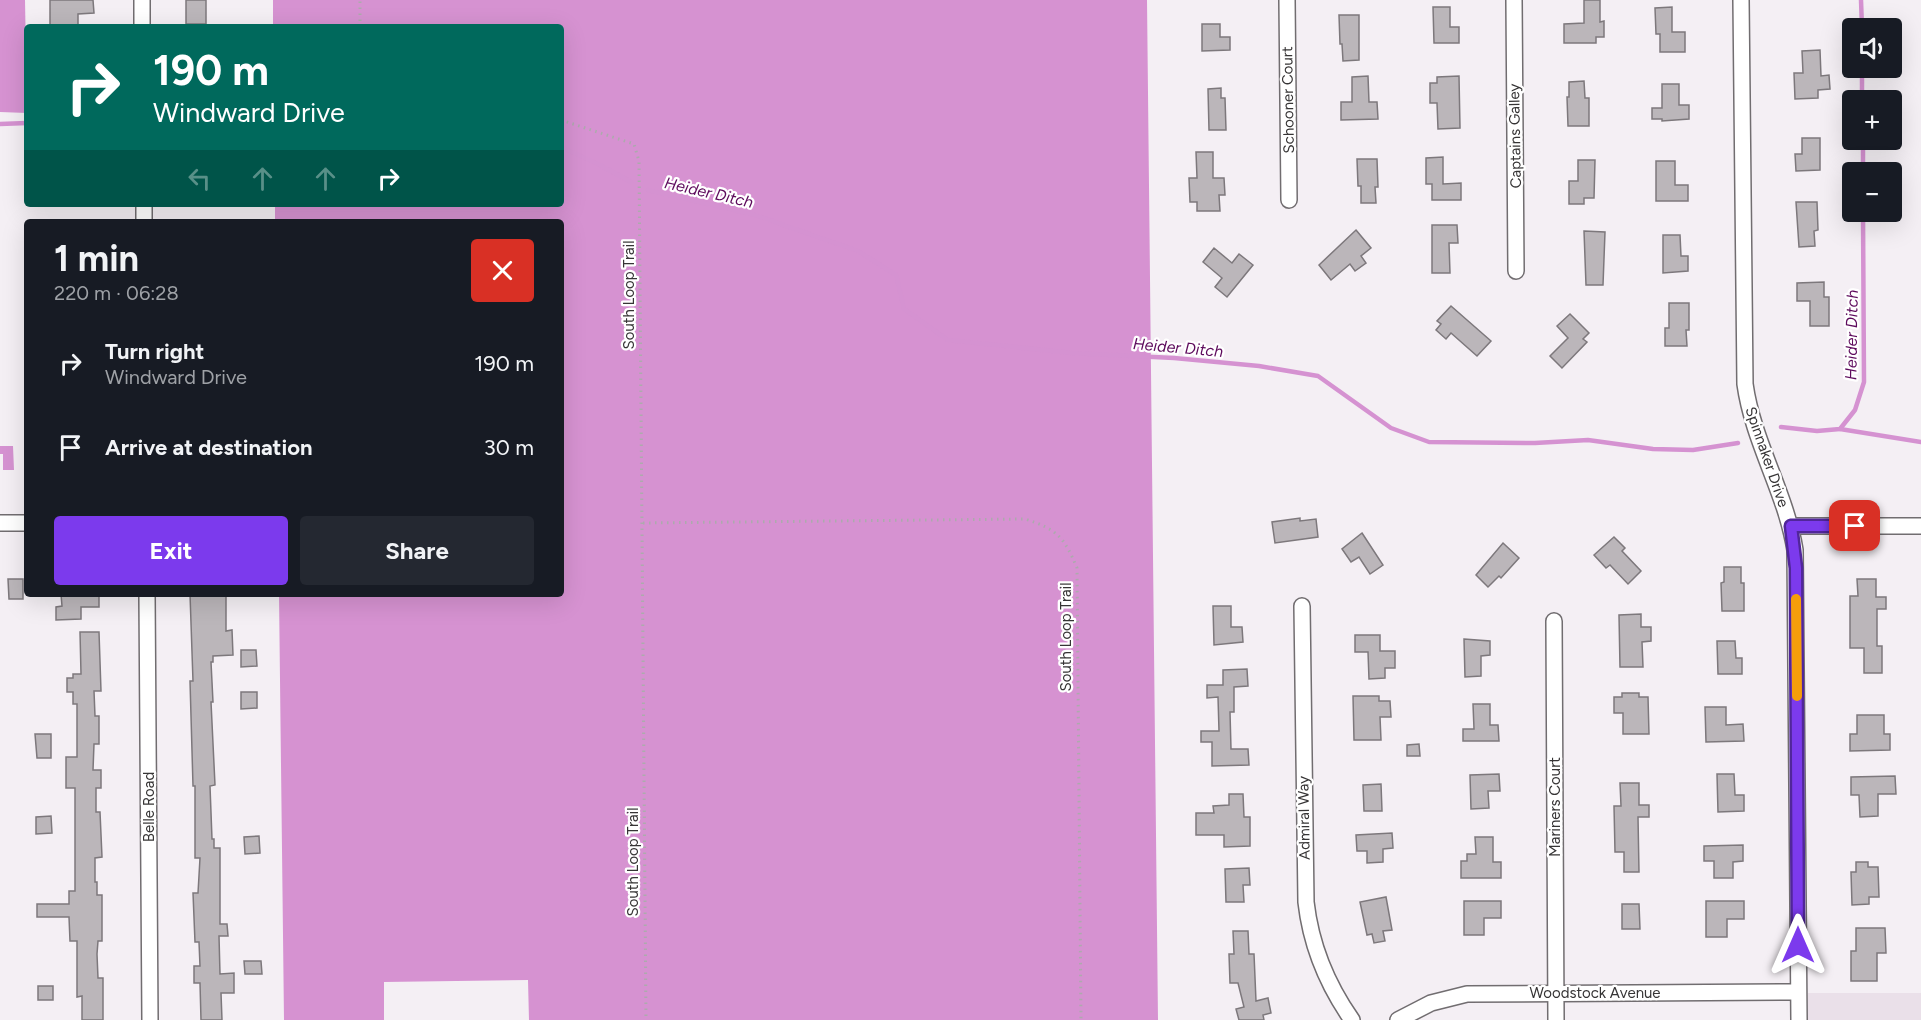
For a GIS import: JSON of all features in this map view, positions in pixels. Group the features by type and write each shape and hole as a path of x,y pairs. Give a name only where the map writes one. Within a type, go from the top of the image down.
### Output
{"street":[{"path":"142,0 142,24"},
{"name":"Schooner Court","path":"1287,0 1289,201"},
{"name":"Captains Galley","path":"1514,0 1516,271"},
{"name":"Spinnaker Drive","path":"1741,0 1745,384 1755,429 1791,526 1796,568 1799,1020"},
{"path":"0,523 24,523"},
{"path":"1791,526 1921,526"},
{"name":"Belle Road","path":"147,597 150,1020"},
{"name":"Admiral Way","path":"1302,606 1305,902 1318,958 1334,993 1352,1020"},
{"name":"Mariners Court","path":"1554,621 1556,1020"},
{"name":"Woodstock Avenue","path":"1398,1020 1431,1003 1467,994 1798,992"}],"path":[{"path":"360,0 360,24"},
{"name":"South Loop Trail","path":"564,121 634,144 639,161 646,1020"},
{"name":"South Loop Trail","path":"643,523 1025,519 1047,526 1066,544 1077,568 1081,1020"}],"shaded area":[{"path":"0,0 25,0 24,113 0,112"},
{"path":"273,0 1147,0 1158,1020 529,1020 528,980 384,982 384,1020 284,1020 279,597 564,597 564,219 275,219 275,207 564,207 564,24 273,24"},
{"path":"0,446 13,446 14,470 3,470 3,454 0,454"},
{"path":"1808,993 1921,993 1921,1020 1808,1020"}],"building":[{"path":"50,0 93,0 94,13 78,14 78,24 50,24"},
{"path":"186,0 206,0 206,24 186,24"},
{"path":"1584,0 1600,0 1600,22 1604,21 1604,37 1596,37 1596,43 1564,43 1564,24 1584,23"},
{"path":"1433,7 1450,7 1450,27 1459,27 1459,43 1434,43"},
{"path":"1672,7 1672,32 1685,32 1685,52 1660,52 1660,34 1656,34 1655,8"},
{"path":"1339,15 1359,15 1359,60 1343,61"},
{"path":"1202,24 1220,24 1220,37 1230,37 1230,50 1202,51"},
{"path":"1820,50 1821,76 1829,75 1830,89 1818,90 1818,98 1795,99 1794,73 1803,73 1802,51"},
{"path":"1368,76 1369,102 1377,102 1378,119 1341,120 1341,102 1352,102 1352,77"},
{"path":"1459,76 1460,128 1438,129 1437,103 1430,103 1430,83 1437,83 1437,77"},
{"path":"1584,81 1585,98 1589,98 1589,126 1568,126 1569,82"},
{"path":"1662,84 1679,84 1679,105 1689,105 1689,119 1662,121 1662,119 1652,119 1652,108 1662,108"},
{"path":"1221,88 1221,98 1225,98 1226,130 1209,130 1208,89"},
{"path":"1802,138 1820,138 1820,170 1796,171 1795,154 1802,154"},
{"path":"1196,152 1213,152 1213,178 1224,178 1225,195 1219,195 1220,211 1197,211 1197,202 1190,202 1189,178 1197,178"},
{"path":"1443,157 1443,184 1461,183 1461,200 1432,200 1432,184 1426,184 1426,158"},
{"path":"1357,159 1377,159 1376,203 1361,203"},
{"path":"1578,160 1595,160 1594,198 1584,198 1584,204 1569,204 1569,181 1578,181"},
{"path":"1656,161 1675,161 1675,185 1688,185 1688,201 1656,201"},
{"path":"1796,202 1817,202 1818,230 1814,231 1815,246 1799,247"},
{"path":"1432,225 1457,225 1458,243 1449,243 1450,273 1432,273"},
{"path":"1356,230 1371,248 1361,256 1366,263 1355,271 1350,264 1331,280 1319,265"},
{"path":"1584,231 1605,232 1603,285 1586,285"},
{"path":"1663,235 1680,235 1681,256 1688,256 1688,271 1663,273"},
{"path":"1214,248 1232,263 1239,254 1253,265 1227,297 1215,287 1222,278 1203,262"},
{"path":"1824,282 1824,297 1829,297 1829,326 1810,326 1810,301 1797,301 1797,283"},
{"path":"1669,303 1689,303 1687,346 1665,346 1665,328 1669,328"},
{"path":"1451,306 1491,341 1477,356 1451,333 1446,339 1436,330 1441,324 1437,321"},
{"path":"1570,314 1589,333 1583,339 1587,342 1562,368 1550,356 1568,338 1557,326"},
{"path":"1300,518 1300,521 1316,519 1318,537 1275,543 1272,522"},
{"path":"1362,533 1383,565 1370,574 1359,557 1351,562 1342,549"},
{"path":"1614,537 1625,548 1622,551 1641,571 1628,584 1610,565 1606,568 1594,555"},
{"path":"1503,543 1519,558 1501,578 1499,576 1488,587 1476,575"},
{"path":"1724,567 1741,567 1741,583 1744,583 1744,611 1722,611 1721,583 1724,582"},
{"path":"8,579 23,579 23,599 9,599"},
{"path":"1857,579 1876,579 1876,597 1886,597 1886,609 1877,609 1877,646 1882,646 1882,673 1864,673 1864,648 1850,648 1850,596 1858,596"},
{"path":"61,597 99,597 99,607 81,607 81,619 56,620 56,607 62,606"},
{"path":"190,597 226,597 226,631 232,630 233,655 213,656 213,662 211,662 215,785 210,786 212,839 214,839 214,848 220,848 220,924 227,924 228,936 219,936 220,974 234,973 234,993 221,993 222,1020 201,1020 200,983 194,983 194,966 200,966 199,942 195,942 193,893 198,893 200,858 195,858 195,786 193,786 190,681 193,681"},
{"path":"1213,606 1231,606 1231,627 1242,627 1243,642 1214,645"},
{"path":"1641,614 1641,627 1651,627 1651,641 1642,642 1643,667 1620,667 1619,615"},
{"path":"80,632 99,632 101,691 94,691 95,716 99,716 99,744 94,744 93,770 101,770 101,788 96,788 96,812 100,812 102,857 95,858 95,882 97,882 97,895 102,895 102,941 98,941 97,954 98,978 103,978 103,1020 82,1020 82,996 77,997 77,941 70,941 69,917 37,917 37,904 69,904 69,891 75,891 75,788 66,788 66,757 77,757 77,704 73,704 73,692 67,692 67,678 73,678 73,674 81,674"},
{"path":"1355,635 1380,635 1380,651 1395,651 1395,668 1385,668 1385,678 1369,679 1368,652 1355,652"},
{"path":"1464,639 1490,641 1490,655 1481,656 1481,676 1465,677"},
{"path":"1717,641 1735,641 1736,658 1742,658 1742,674 1718,674"},
{"path":"241,650 256,650 257,666 241,667"},
{"path":"1247,669 1248,686 1234,687 1234,712 1230,712 1231,749 1248,749 1249,765 1212,766 1212,742 1201,742 1201,731 1219,731 1218,697 1207,698 1207,685 1223,685 1223,670"},
{"path":"241,692 257,692 257,708 241,709"},
{"path":"1622,693 1639,693 1639,697 1648,697 1649,734 1623,734 1623,713 1614,713 1614,697 1622,697"},
{"path":"1353,696 1379,696 1379,701 1390,701 1391,717 1380,717 1381,740 1354,740"},
{"path":"1473,704 1490,704 1490,725 1498,725 1499,741 1463,741 1463,729 1474,729"},
{"path":"1705,707 1726,707 1726,725 1743,724 1744,741 1706,742"},
{"path":"1857,715 1884,715 1884,734 1890,734 1890,750 1850,751 1850,734 1857,734"},
{"path":"35,734 51,734 51,758 37,758"},
{"path":"1419,744 1420,756 1407,756 1407,745"},
{"path":"1499,774 1500,791 1488,791 1489,808 1471,809 1470,775"},
{"path":"1717,774 1734,774 1735,795 1744,795 1744,811 1718,812"},
{"path":"1895,776 1896,794 1878,794 1878,816 1860,817 1859,795 1851,795 1851,777"},
{"path":"1620,783 1639,783 1639,805 1649,805 1649,817 1638,817 1639,872 1624,872 1624,852 1615,852 1614,806 1621,806"},
{"path":"1381,784 1382,811 1364,811 1363,785"},
{"path":"1229,794 1243,794 1244,817 1250,817 1250,846 1224,847 1224,835 1196,835 1196,813 1214,813 1213,806 1229,805"},
{"path":"51,816 52,833 36,834 36,817"},
{"path":"1392,833 1393,848 1383,849 1383,862 1367,863 1367,851 1357,851 1356,835"},
{"path":"259,836 260,853 245,854 244,837"},
{"path":"1475,837 1493,837 1493,862 1501,862 1501,878 1461,878 1461,861 1467,861 1467,854 1476,854"},
{"path":"1743,845 1743,861 1733,862 1733,878 1714,878 1714,861 1704,861 1704,846"},
{"path":"1856,862 1868,862 1868,867 1878,867 1879,897 1869,897 1869,904 1852,905 1851,872 1856,872"},
{"path":"1249,868 1250,885 1243,885 1244,902 1226,902 1225,869"},
{"path":"1386,897 1392,930 1383,931 1385,941 1374,943 1372,934 1367,935 1360,902"},
{"path":"1464,901 1501,901 1501,918 1484,918 1484,935 1464,935"},
{"path":"1706,901 1744,901 1744,919 1727,919 1727,937 1706,937"},
{"path":"1622,904 1639,904 1640,929 1622,929"},
{"path":"1856,928 1885,928 1886,953 1877,953 1877,981 1851,981 1851,951 1856,951"},
{"path":"1233,931 1248,931 1249,954 1254,954 1256,1001 1268,998 1271,1013 1263,1015 1264,1020 1239,1020 1236,1009 1244,1007 1238,983 1230,983 1229,954 1234,954"},
{"path":"244,961 261,961 262,974 245,974"},
{"path":"38,986 53,986 53,1000 38,1000"}],"waterway":[{"name":"Heider Ditch","path":"1861,0 1862,18"},
{"name":"Heider Ditch","path":"1862,78 1862,90"},
{"name":"Heider Ditch","path":"0,124 24,123"},
{"name":"Heider Ditch","path":"564,148 631,182"},
{"name":"Heider Ditch","path":"1863,150 1863,162"},
{"name":"Heider Ditch","path":"648,190 755,215 858,251 896,275 904,309 948,340 1072,353 1174,358 1259,366 1318,376 1391,428 1429,442 1535,443 1588,440 1653,449 1693,450 1738,443"},
{"name":"Heider Ditch","path":"1781,427 1817,431 1840,429 1855,410 1864,382 1863,222"},
{"path":"1840,429 1921,442"}],"slow traffic":[{"path":"1796,599 1797,696"}],"route":[{"path":"1798,945 1796,568 1791,526 1855,526"}]}
